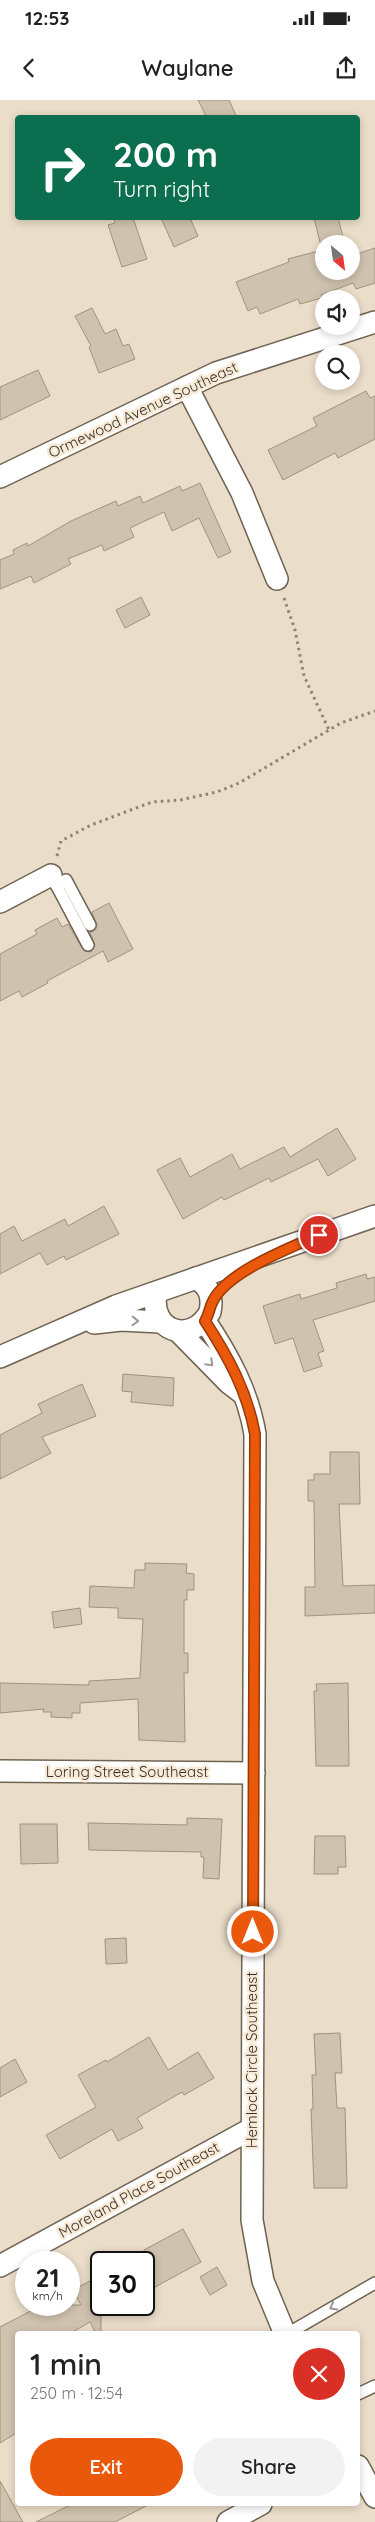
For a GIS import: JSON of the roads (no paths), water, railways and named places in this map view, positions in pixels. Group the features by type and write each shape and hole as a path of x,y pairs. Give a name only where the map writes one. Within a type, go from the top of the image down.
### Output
{"street":[{"name":"Ormewood Avenue Southeast","path":"0,477 216,372 375,322"},
{"path":"187,387 242,493 277,578"},
{"path":"0,902 54,880"},
{"path":"0,1357 74,1324 156,1293 375,1216"},
{"path":"74,1324 122,1320 170,1326 188,1331 198,1328 233,1278 276,1254 319,1235"},
{"path":"196,1278 205,1284 210,1292 209,1312"},
{"path":"156,1293 154,1303 170,1326"},
{"name":"Hemlock Circle Southeast","path":"209,1312 240,1380 242,1393"},
{"name":"Hemlock Circle Southeast","path":"170,1326 229,1383 242,1393 251,1408 255,1434 252,2220 263,2281 285,2331"},
{"name":"Loring Street Southeast","path":"0,1772 254,1773"},
{"name":"Moreland Place Southeast","path":"0,2266 252,2129"},
{"path":"360,2470 375,2497"},
{"path":"228,2522 257,2506"}],"lane":[{"path":"88,945 54,880 66,880 90,925"},
{"path":"291,2331 375,2283"},
{"path":"360,2393 375,2386"}]}
